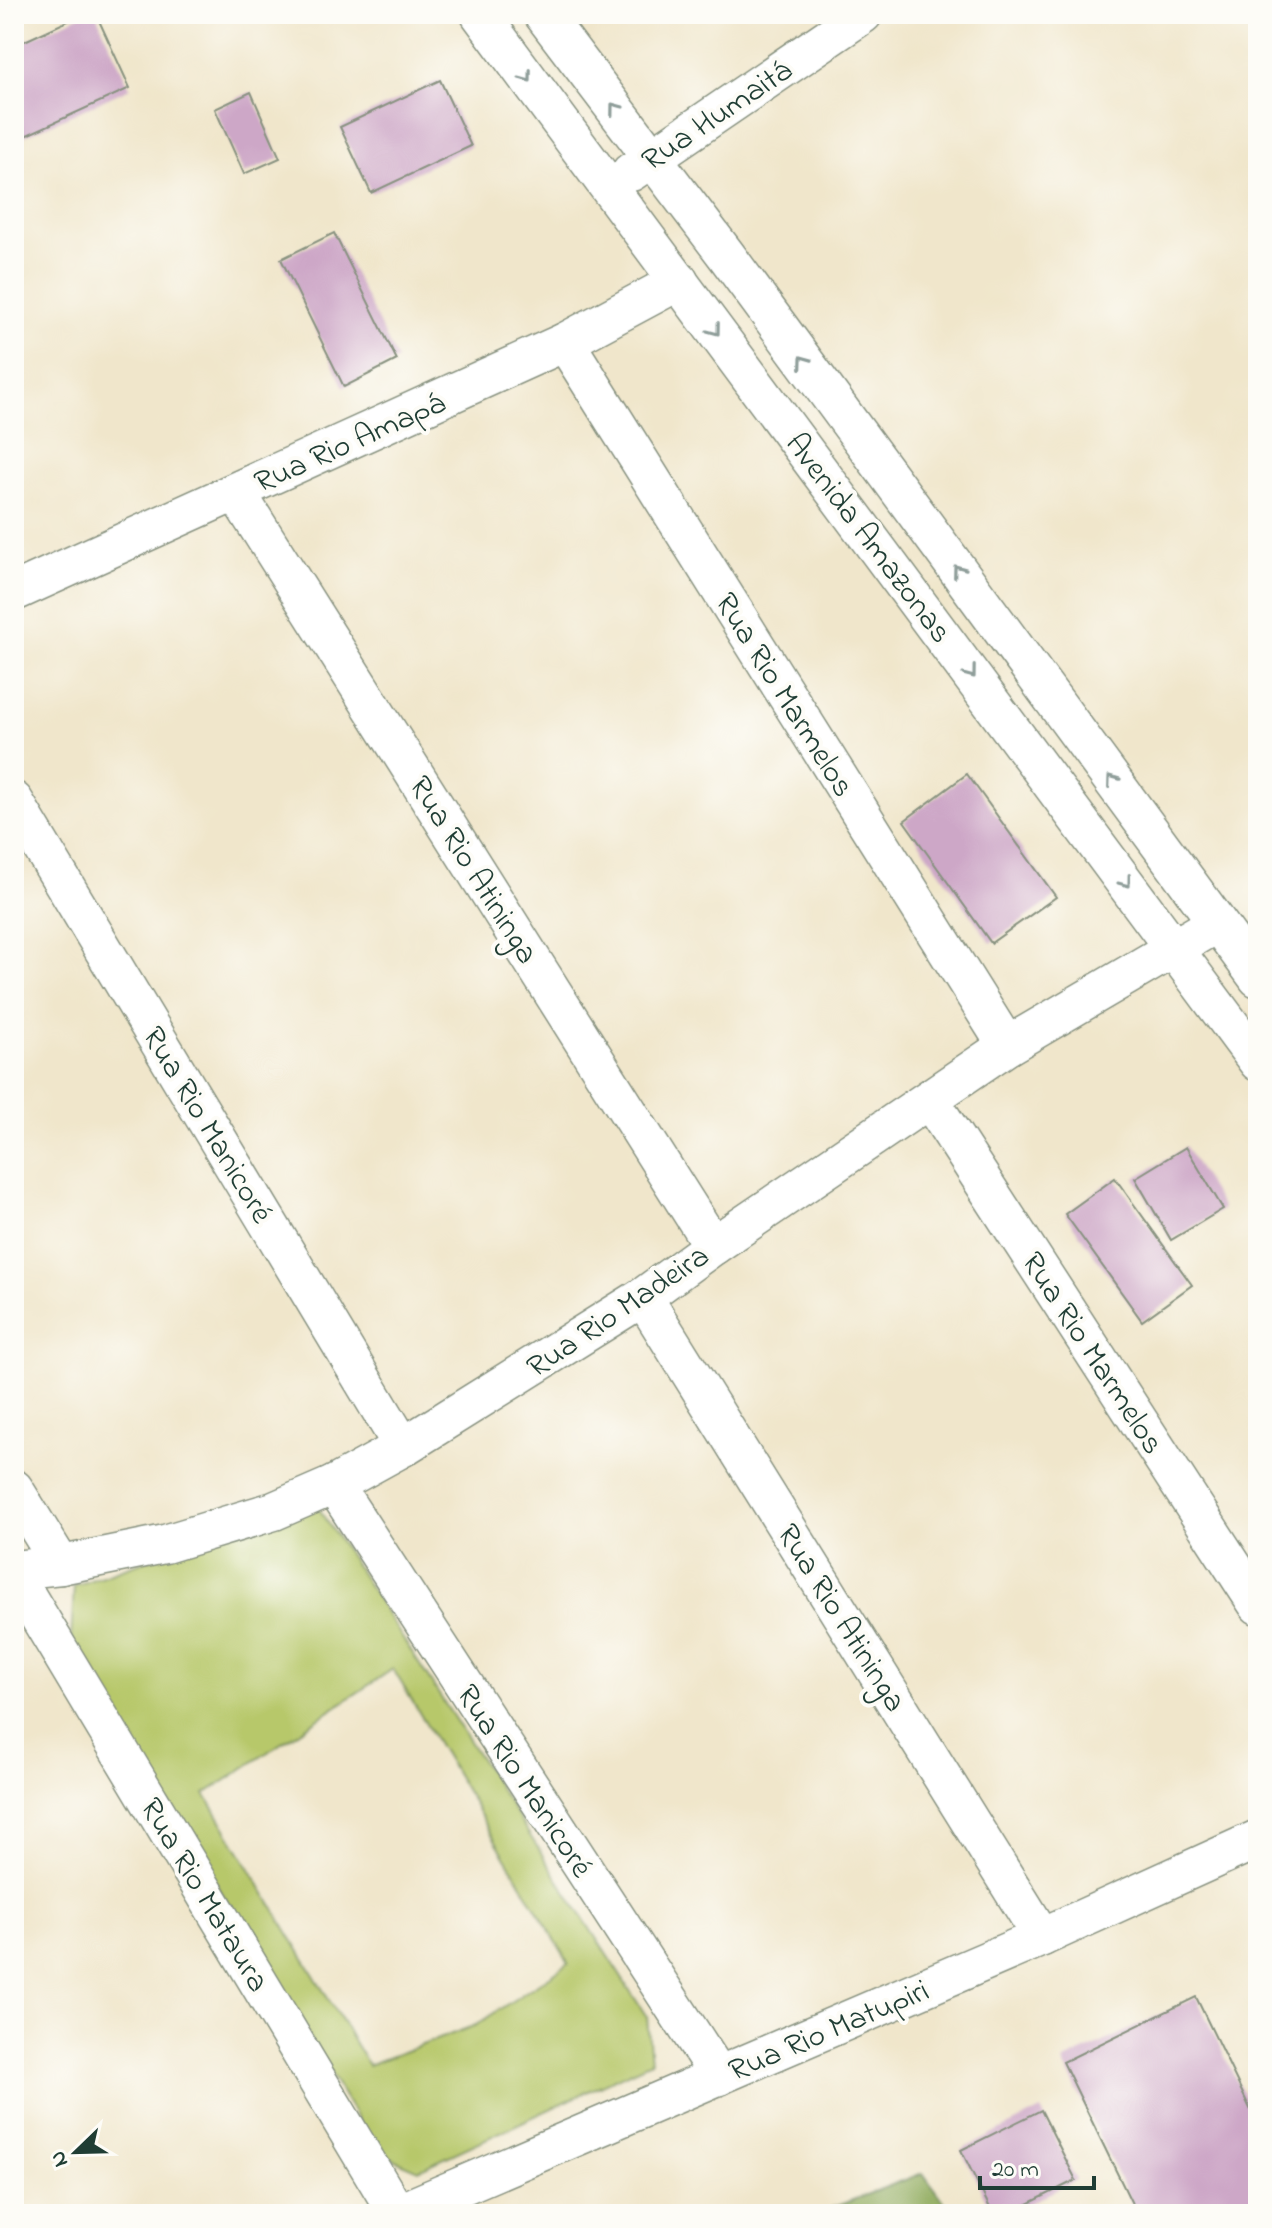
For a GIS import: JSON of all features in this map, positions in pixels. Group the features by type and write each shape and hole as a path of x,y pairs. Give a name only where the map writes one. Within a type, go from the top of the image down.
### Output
{"street":[{"name":"Avenida Amazonas","path":"480,14 1258,1062"},
{"name":"Avenida Amazonas","path":"543,14 1258,978"},
{"name":"Rua Humaitá","path":"609,187 863,14"},
{"name":"Rua Rio Amapá","path":"14,592 565,342 679,281"},
{"name":"Rua Rio Marmelos","path":"565,342 1007,1046"},
{"name":"Rua Rio Atininga","path":"236,492 713,1246"},
{"name":"Rua Rio Manicoré","path":"14,801 403,1447"},
{"name":"Rua Rio Madeira","path":"14,1573 165,1544 274,1511 334,1485 403,1447 643,1297 1007,1046 1217,923"},
{"name":"Rua Rio Marmelos","path":"930,1100 1258,1605"},
{"name":"Rua Rio Atininga","path":"643,1297 1042,1937"},
{"name":"Rua Rio Manicoré","path":"334,1485 719,2076"},
{"path":"14,1489 61,1565"},
{"name":"Rua Rio Mataura","path":"14,1573 397,2214"},
{"name":"Rua Rio Matupiri","path":"397,2214 1042,1937 1258,1839"}],"green space":[{"path":"314,1501 647,2017 651,2062 419,2170 377,2152 71,1641 74,1586","holes":["393,1669 569,1963 476,2025 368,2065 205,1794"]},
{"path":"923,2173 952,2214 816,2214"}],"building":[{"path":"83,14 96,14 130,88 14,141 14,46"},
{"path":"440,80 471,146 371,193 340,127"},
{"path":"251,92 280,158 244,174 215,109"},
{"path":"334,233 397,360 344,387 281,259"},
{"path":"967,774 1056,897 991,943 904,821"},
{"path":"1186,1147 1223,1209 1171,1240 1135,1178"},
{"path":"1115,1178 1192,1285 1142,1321 1065,1214"},
{"path":"1196,1997 1258,2125 1258,2201 1231,2214 1137,2214 1063,2062"},
{"path":"1041,2110 1076,2180 1008,2214 993,2214 961,2150"}]}
